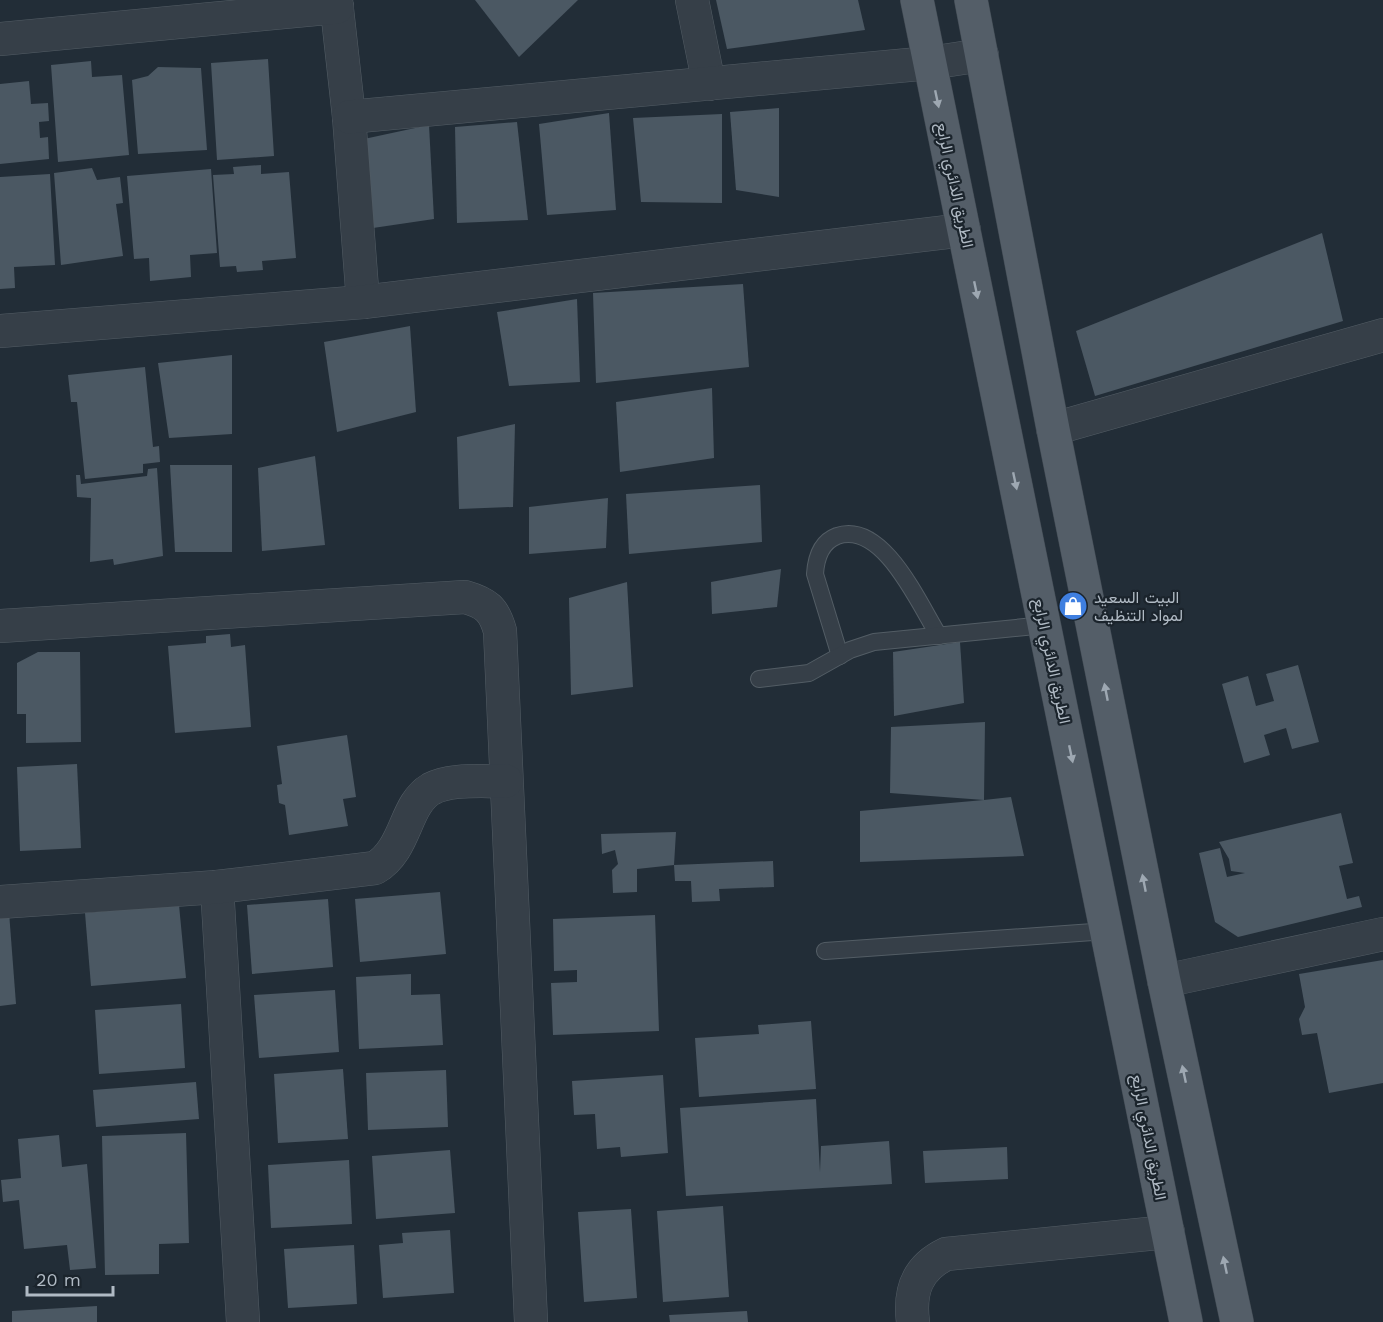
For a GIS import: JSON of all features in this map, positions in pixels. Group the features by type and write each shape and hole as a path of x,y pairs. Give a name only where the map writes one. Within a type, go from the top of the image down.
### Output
{"main road":[{"name":"الطريق الدائري الرابع","path":"917,0 1186,1322"},
{"path":"971,0 1053,429 1164,981 1237,1322"}],"street":[{"path":"692,0 709,84"},
{"path":"0,39 336,4 349,117 363,302"},
{"path":"349,117 930,63 982,55"},
{"path":"0,331 363,302 964,230"},
{"path":"1053,429 1383,335"},
{"path":"0,626 465,597 484,602 495,614 500,631 531,1322"},
{"path":"0,902 217,887 375,868 388,860 399,844 417,803 431,789 452,784 506,781"},
{"path":"217,887 243,1322"},
{"path":"1164,981 1383,934"},
{"path":"913,1322 911,1300 918,1277 926,1267 946,1254 1168,1232"}],"lane":[{"path":"840,656 815,574 816,564 825,545 833,538 844,534 866,537 886,552 939,636"},
{"path":"759,678 808,673 873,642 1045,625"},
{"path":"825,951 1107,931"}],"building":[{"path":"475,0 578,0 519,57"},
{"path":"716,0 858,0 865,30 727,49"},
{"path":"268,59 274,156 217,160 211,63"},
{"path":"91,61 92,77 122,75 129,155 58,162 51,65"},
{"path":"158,67 201,68 207,150 138,154 132,80 148,76"},
{"path":"29,81 31,104 48,103 49,121 39,122 40,138 48,137 49,159 0,164 0,84"},
{"path":"779,108 779,197 736,190 730,112"},
{"path":"609,113 616,210 547,215 539,124"},
{"path":"722,114 722,203 641,202 633,118"},
{"path":"517,122 528,220 457,223 455,127"},
{"path":"429,125 434,219 373,228 364,139"},
{"path":"261,165 261,174 289,172 296,258 262,261 263,270 237,272 236,266 220,267 213,175 234,174 233,167"},
{"path":"92,168 97,180 120,177 123,203 116,204 123,256 61,265 54,173"},
{"path":"211,169 217,253 190,255 191,277 150,281 149,258 134,259 127,176"},
{"path":"50,174 55,265 14,267 15,288 0,289 0,177"},
{"path":"1322,233 1343,321 1095,396 1076,331"},
{"path":"743,284 749,367 596,383 593,293"},
{"path":"577,299 580,382 509,386 497,312"},
{"path":"410,326 416,412 337,432 324,342"},
{"path":"232,355 232,434 169,438 158,363"},
{"path":"145,367 153,447 159,446 160,462 143,464 143,473 85,479 77,402 71,402 68,375"},
{"path":"712,388 714,458 620,472 616,402"},
{"path":"515,424 513,507 459,509 457,437"},
{"path":"315,456 325,545 262,551 258,468"},
{"path":"170,465 232,465 232,552 175,552"},
{"path":"157,468 163,556 114,565 113,559 90,562 91,498 77,497 76,475 80,475 81,484 147,476 148,469"},
{"path":"760,485 762,542 629,554 626,494"},
{"path":"608,498 606,548 529,554 529,507"},
{"path":"781,569 777,607 712,614 711,582"},
{"path":"627,582 633,687 571,695 569,598"},
{"path":"230,634 231,647 245,645 251,727 175,733 168,646 206,643 206,636"},
{"path":"960,642 964,703 894,716 893,652"},
{"path":"38,652 80,652 81,742 26,743 26,714 17,714 17,663"},
{"path":"1298,665 1319,742 1292,749 1286,728 1264,735 1270,755 1244,763 1222,684 1248,676 1256,706 1274,701 1266,674"},
{"path":"985,722 984,800 890,793 891,727"},
{"path":"347,735 356,797 343,799 348,826 289,835 285,805 279,803 277,785 282,784 277,746"},
{"path":"77,764 81,848 20,851 17,767"},
{"path":"1011,797 1024,856 860,862 860,811"},
{"path":"1341,813 1353,863 1339,866 1347,899 1359,896 1362,907 1238,937 1215,922 1199,853 1220,848 1227,877 1245,873 1231,871 1229,859 1219,842"},
{"path":"676,832 674,865 637,869 637,892 613,893 612,870 618,864 615,850 602,854 601,834"},
{"path":"773,861 774,887 719,889 720,901 692,902 691,881 675,881 674,865"},
{"path":"440,892 446,954 360,962 355,899"},
{"path":"328,899 333,967 252,974 247,905"},
{"path":"179,905 186,978 91,986 85,913"},
{"path":"9,912 16,1004 0,1006 0,913"},
{"path":"655,915 659,1031 553,1035 551,983 577,982 577,970 554,971 553,919"},
{"path":"1383,960 1383,1083 1329,1093 1317,1033 1302,1035 1299,1019 1305,1007 1299,974"},
{"path":"411,974 411,995 440,994 443,1045 359,1049 356,977"},
{"path":"335,990 339,1052 259,1058 254,995"},
{"path":"181,1004 185,1068 99,1074 95,1010"},
{"path":"811,1021 816,1089 699,1097 695,1038 759,1034 758,1025"},
{"path":"343,1069 348,1139 278,1143 274,1074"},
{"path":"446,1070 448,1127 368,1130 366,1073"},
{"path":"663,1075 668,1153 621,1157 620,1147 597,1149 595,1114 574,1115 572,1081"},
{"path":"196,1082 199,1119 96,1127 93,1090"},
{"path":"816,1099 820,1172 821,1146 889,1141 892,1184 686,1196 680,1108"},
{"path":"186,1133 189,1243 159,1244 159,1274 105,1275 102,1136"},
{"path":"59,1135 62,1167 87,1164 96,1268 70,1270 67,1245 24,1249 19,1200 3,1202 1,1180 21,1178 18,1139"},
{"path":"1007,1147 1008,1179 925,1183 923,1151"},
{"path":"450,1150 455,1213 376,1219 372,1156"},
{"path":"349,1160 352,1224 271,1228 268,1165"},
{"path":"723,1206 729,1297 663,1302 657,1211"},
{"path":"631,1209 637,1298 584,1302 578,1212"},
{"path":"450,1230 454,1293 383,1298 379,1245 403,1243 402,1233"},
{"path":"354,1245 357,1304 288,1308 284,1249"},
{"path":"97,1306 97,1322 12,1322 12,1311"},
{"path":"747,1311 748,1322 670,1322 669,1315"}],"place":[{"name":"البيت السعيد لمواد التنظيف","path":"1073,606"}]}
